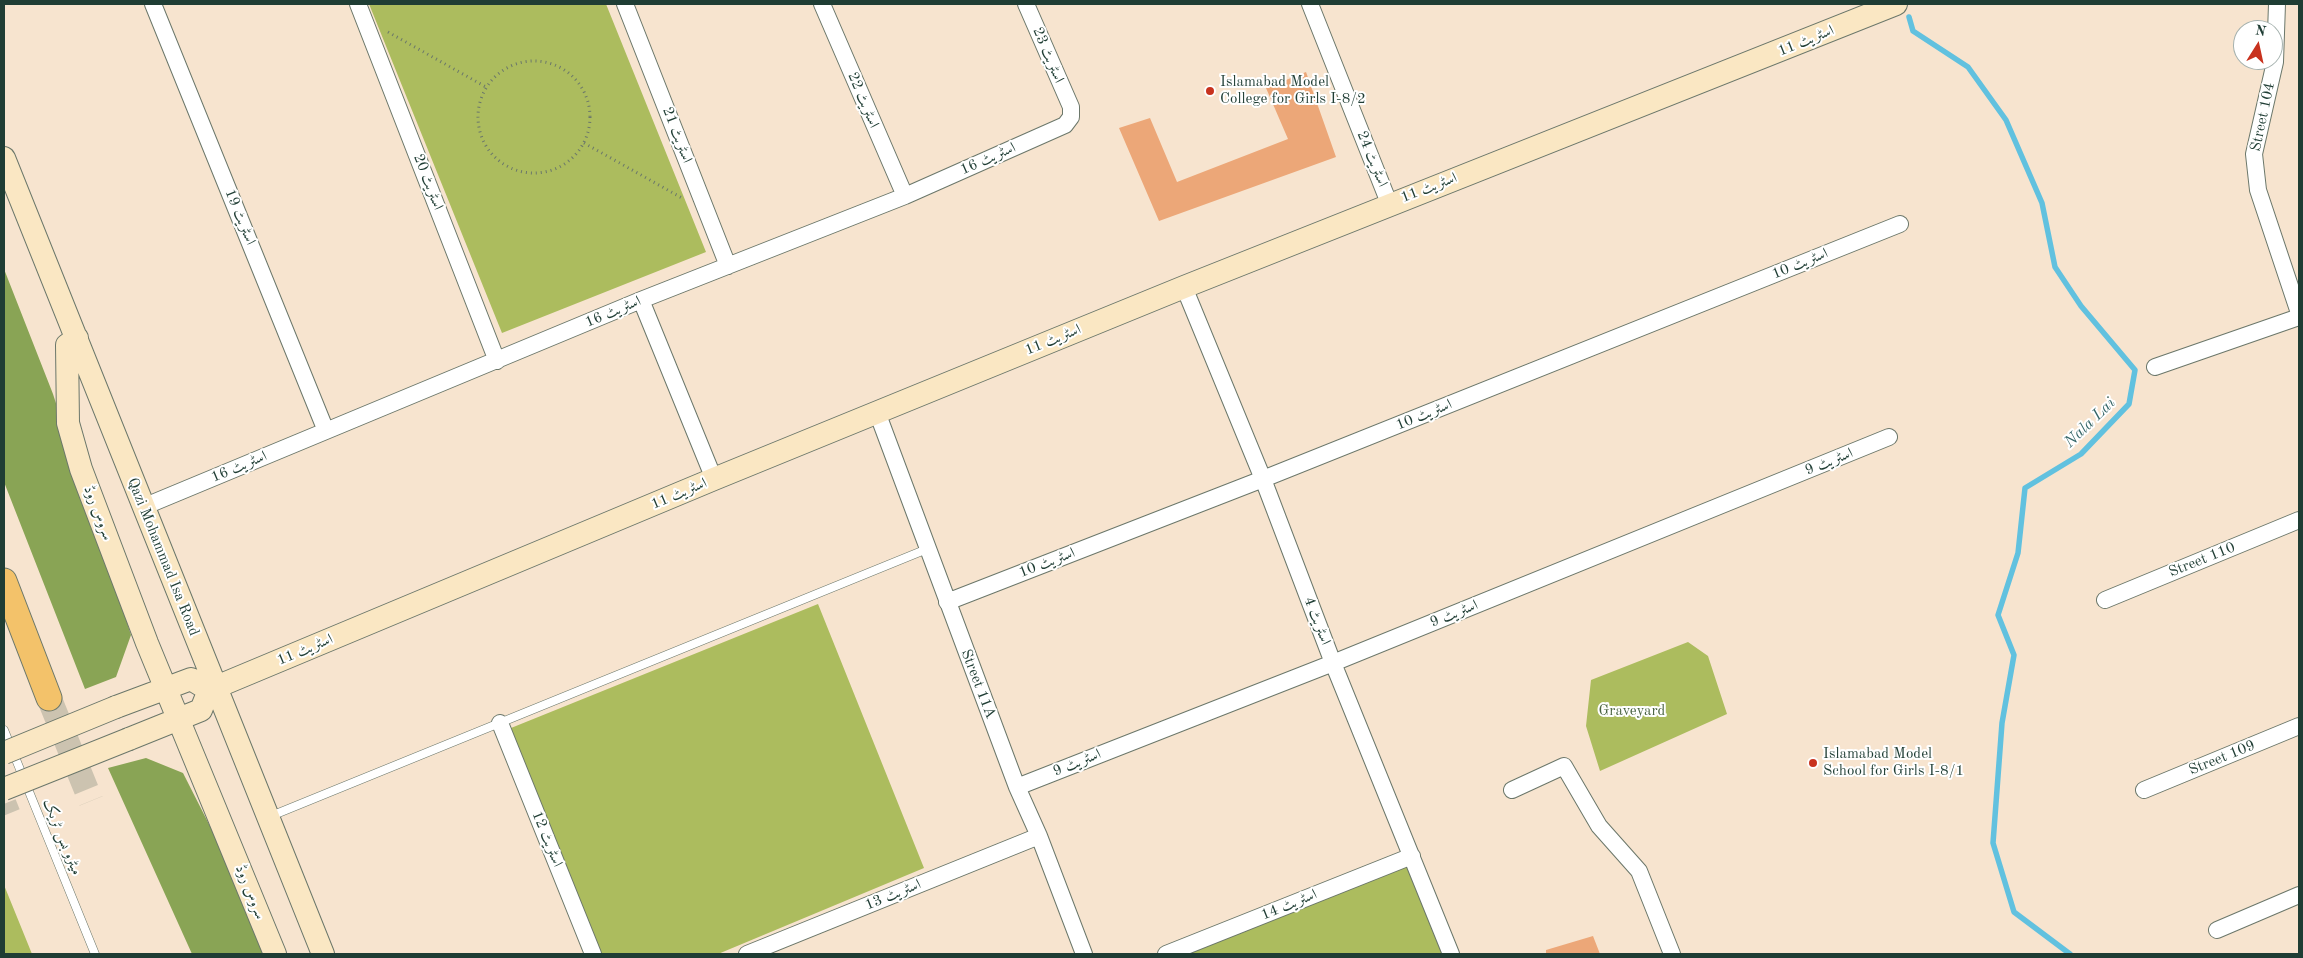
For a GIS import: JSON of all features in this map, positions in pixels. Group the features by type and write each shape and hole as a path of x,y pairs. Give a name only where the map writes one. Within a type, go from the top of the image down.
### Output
{"main road":[{"path":"4,581 49,698"}],"street":[{"name":"اسٹریٹ 19","path":"153,4 326,431"},
{"name":"اسٹریٹ 21","path":"625,4 728,266"},
{"name":"اسٹریٹ 22","path":"822,4 905,196"},
{"name":"اسٹریٹ 23","path":"1026,4 1070,107"},
{"name":"اسٹریٹ 24","path":"1310,4 1390,203"},
{"name":"اسٹریٹ 11","path":"212,689 714,479 1184,286 1896,4"},
{"name":"Street 104","path":"2277,4 2274,62 2254,154 2258,190 2299,313"},
{"name":"اسٹریٹ 20","path":"361,11 498,361"},
{"name":"اسٹریٹ 16","path":"143,507 498,361 640,300 905,196 1065,125 1071,117 1070,107"},
{"name":"Qazi Mohammad Isa Road","path":"4,158 77,338 212,689 323,954"},
{"name":"اسٹریٹ 10","path":"947,602 1263,479 1900,224"},
{"name":"اسٹریٹ 4","path":"1184,286 1263,479 1333,662 1451,954"},
{"path":"640,300 714,479"},
{"path":"2155,367 2299,317"},
{"name":"سروس روڈ","path":"77,338 67,345 68,423 70,437 165,687 275,954"},
{"name":"Street 11A","path":"877,412 1017,787 1039,836 1084,954"},
{"name":"اسٹریٹ 9","path":"1017,787 1333,662 1889,437"},
{"name":"Street 110","path":"2105,600 2299,520"},
{"path":"4,752 165,687 191,679 212,689 201,710 4,789"},
{"name":"اسٹریٹ 12","path":"500,723 593,954"},
{"name":"Street 109","path":"2144,790 2299,726"},
{"path":"1512,790 1564,766 1599,826 1639,871 1672,954"},
{"name":"اسٹریٹ 13","path":"747,954 1039,836"},
{"name":"اسٹریٹ 14","path":"1166,954 1412,856"},
{"path":"2217,930 2299,895"}],"lane":[{"path":"267,817 927,549"},
{"name":"میٹرو بس ٹریک","path":"4,730 95,954"}],"path":[{"path":"361,11 486,88"},
{"path":"532,60 551,63 568,72 581,85 589,102 591,120 584,143 577,155 562,166 545,173 526,173 509,168 494,157 483,141 478,123 479,105 486,88 498,74 514,64 532,60"},
{"path":"584,143 707,213"}],"green space":[{"path":"369,4 606,4 706,252 502,333"},
{"path":"4,269 53,394 131,635 116,677 85,689 4,482"},
{"path":"818,604 924,868 718,954 600,954 511,728"},
{"name":"Graveyard","path":"1688,642 1708,656 1727,714 1600,771 1586,726 1591,680"},
{"path":"146,758 183,773 216,838 264,954 192,954 108,768"},
{"path":"1412,856 1451,954 1166,954"},
{"path":"4,885 32,954 4,954"}],"building":[{"path":"1306,72 1336,157 1159,221 1119,128 1150,118 1177,182 1288,139 1266,88"},
{"path":"1593,936 1600,954 1546,954 1546,950"}],"waterway":[{"name":"Nala Lai","path":"1909,17 1913,31 1968,67 2006,120 2042,203 2055,267 2081,306 2135,370 2129,404 2081,454 2025,488 2018,553 1998,615 2014,655 2002,723 1993,843 2014,912 2070,954"}],"tunnel":[{"path":"49,698 91,801"},
{"path":"4,804 8,814"}],"place":[{"name":"Islamabad Model College for Girls I-8/2","path":"1210,91"},
{"name":"Islamabad Model School for Girls I-8/1","path":"1813,763"}]}
